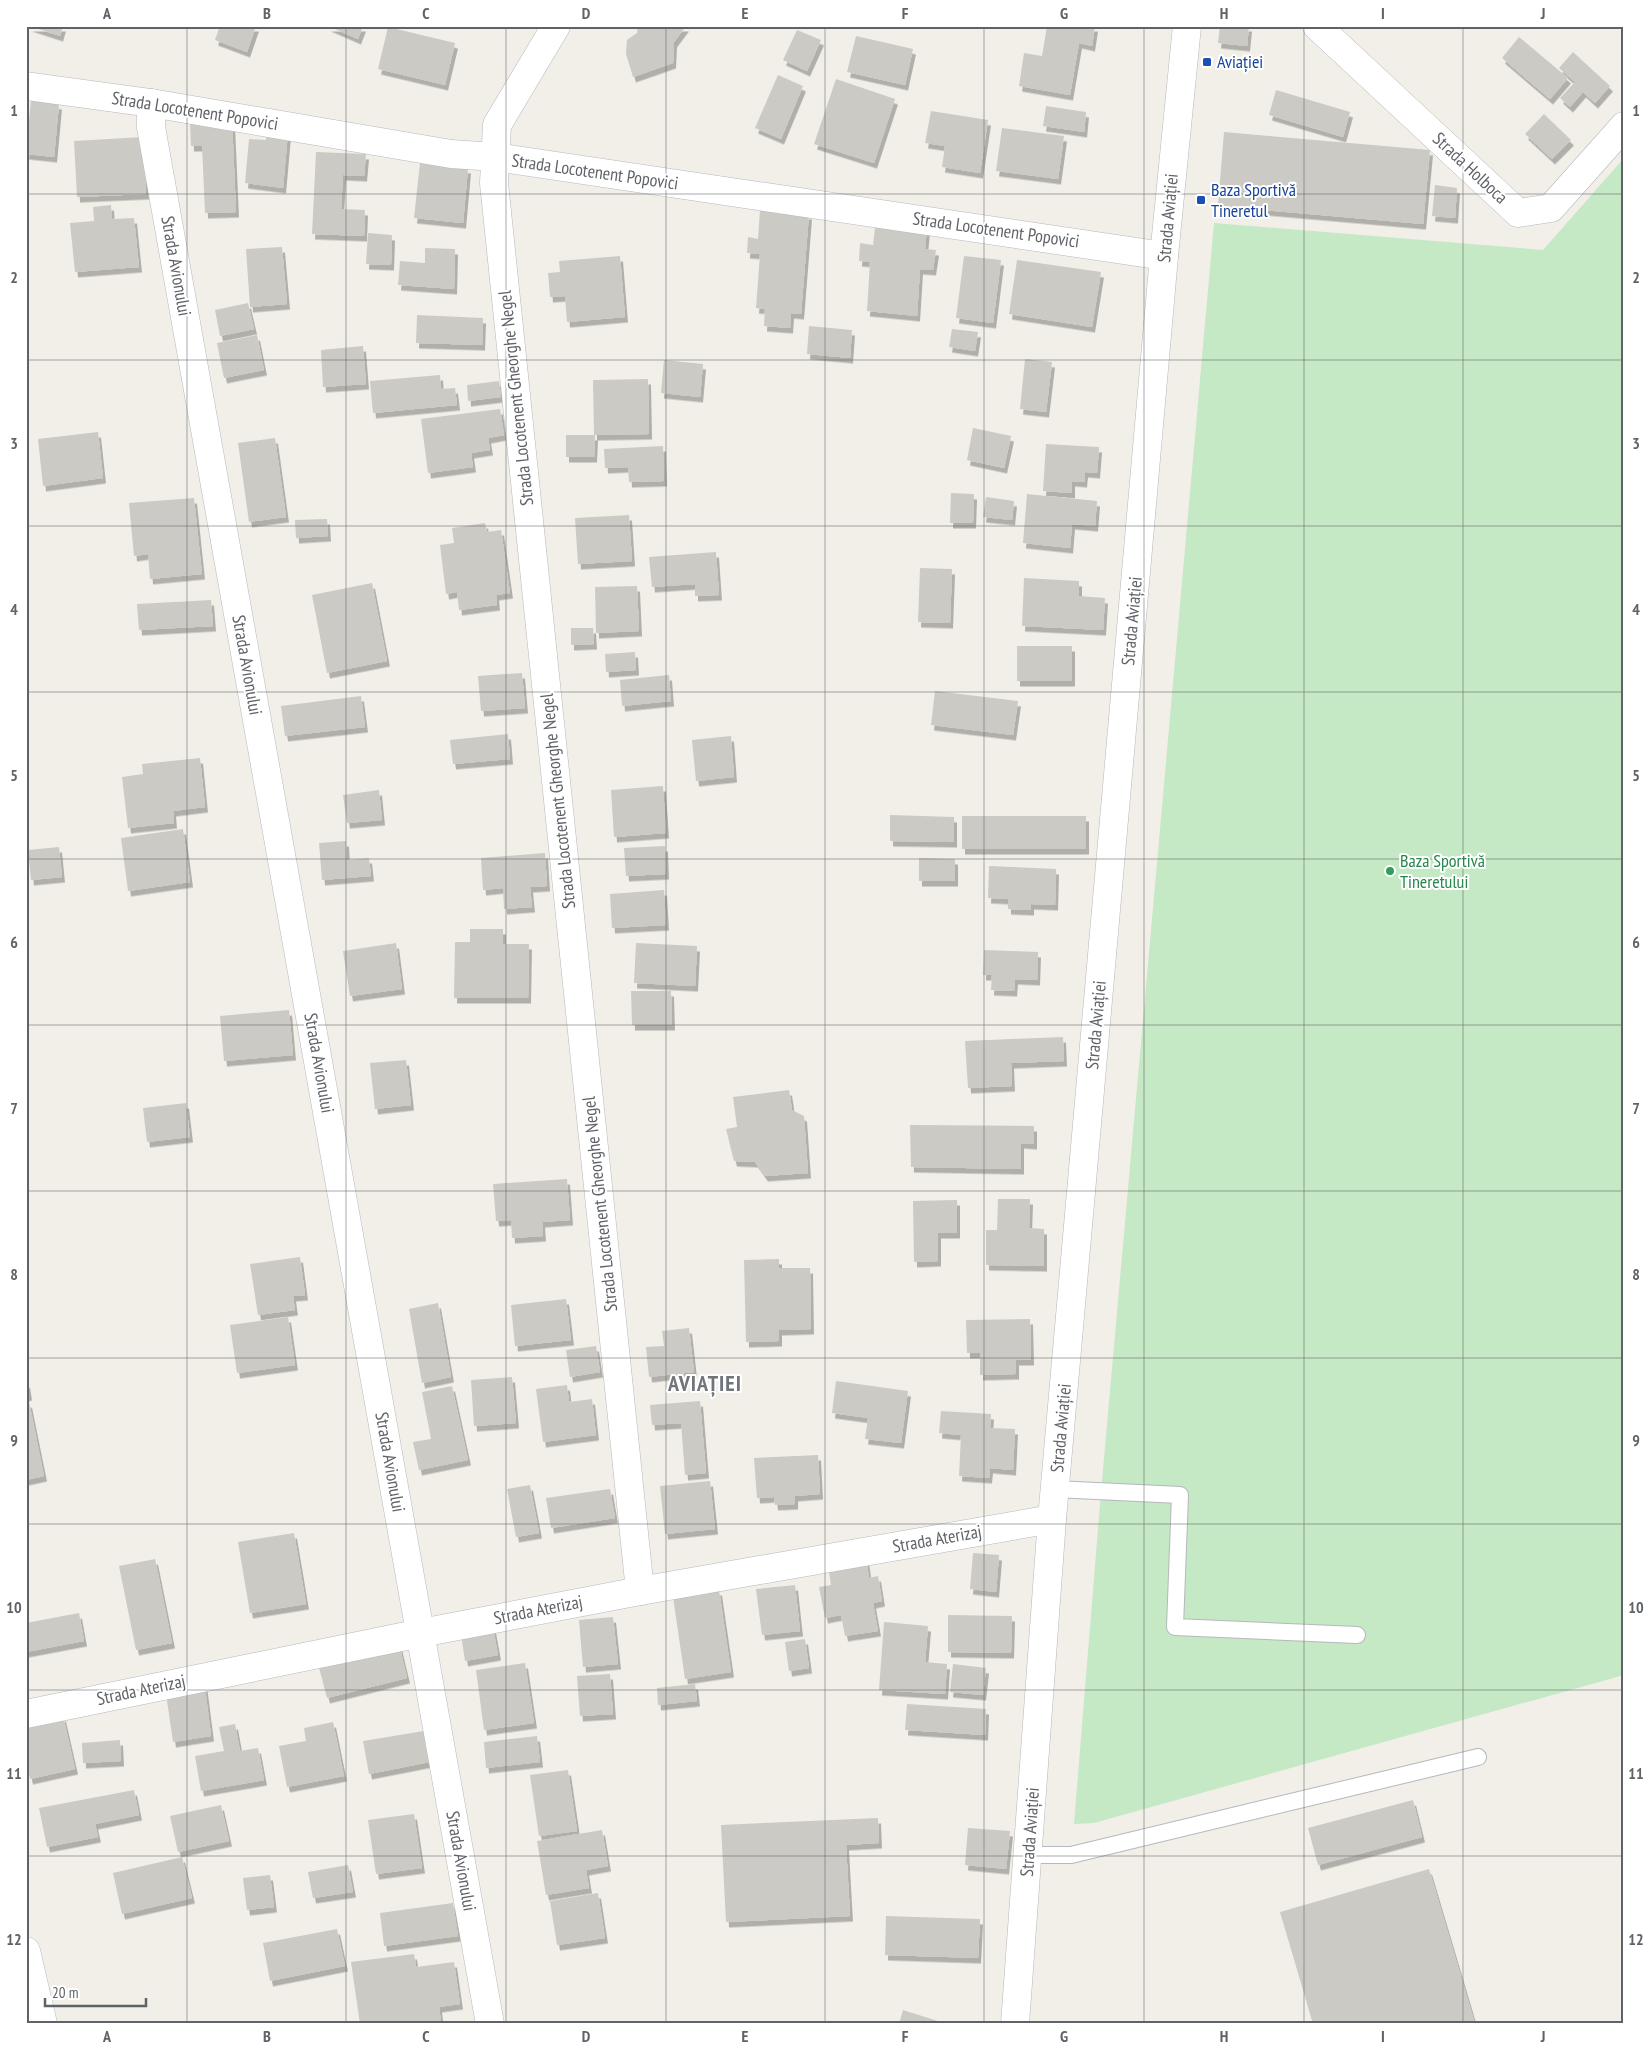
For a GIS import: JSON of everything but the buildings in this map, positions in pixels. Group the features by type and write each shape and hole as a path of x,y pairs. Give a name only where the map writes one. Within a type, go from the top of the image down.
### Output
{"street":[{"name":"Strada Locotenent Gheorghe Negel","path":"556,26 497,125 494,183 640,1591"},
{"name":"Strada Aviației","path":"1015,2024 1029,1855 1052,1519 1164,256 1187,26"},
{"name":"Strada Holboca","path":"1316,26 1518,213 1551,208 1624,126"},
{"name":"Strada Locotenent Popovici","path":"26,86 151,103 451,154 495,157 1164,256"},
{"name":"Strada Avionului","path":"151,103 151,127 490,2024"},
{"name":"Strada Aterizaj","path":"26,1714 421,1633 640,1591 1052,1519"},
{"path":"26,1951 43,2024"}],"lane":[{"path":"1055,1490 1180,1495 1175,1627 1357,1635"},
{"path":"1029,1855 1071,1855 1478,1757"}],"green space":[{"name":"Baza Sportivă Tineretului","path":"1624,158 1624,1675 1094,1823 1074,1824 1101,1492 1214,223 1543,250"}],"place":[{"name":"Aviației","path":"1207,62"},
{"name":"Baza Sportivă Tineretul","path":"1201,200"},
{"name":"Baza Sportivă Tineretului","path":"1390,871"}],"district":[{"name":"AVIAȚIEI","path":"705,1383"}]}
